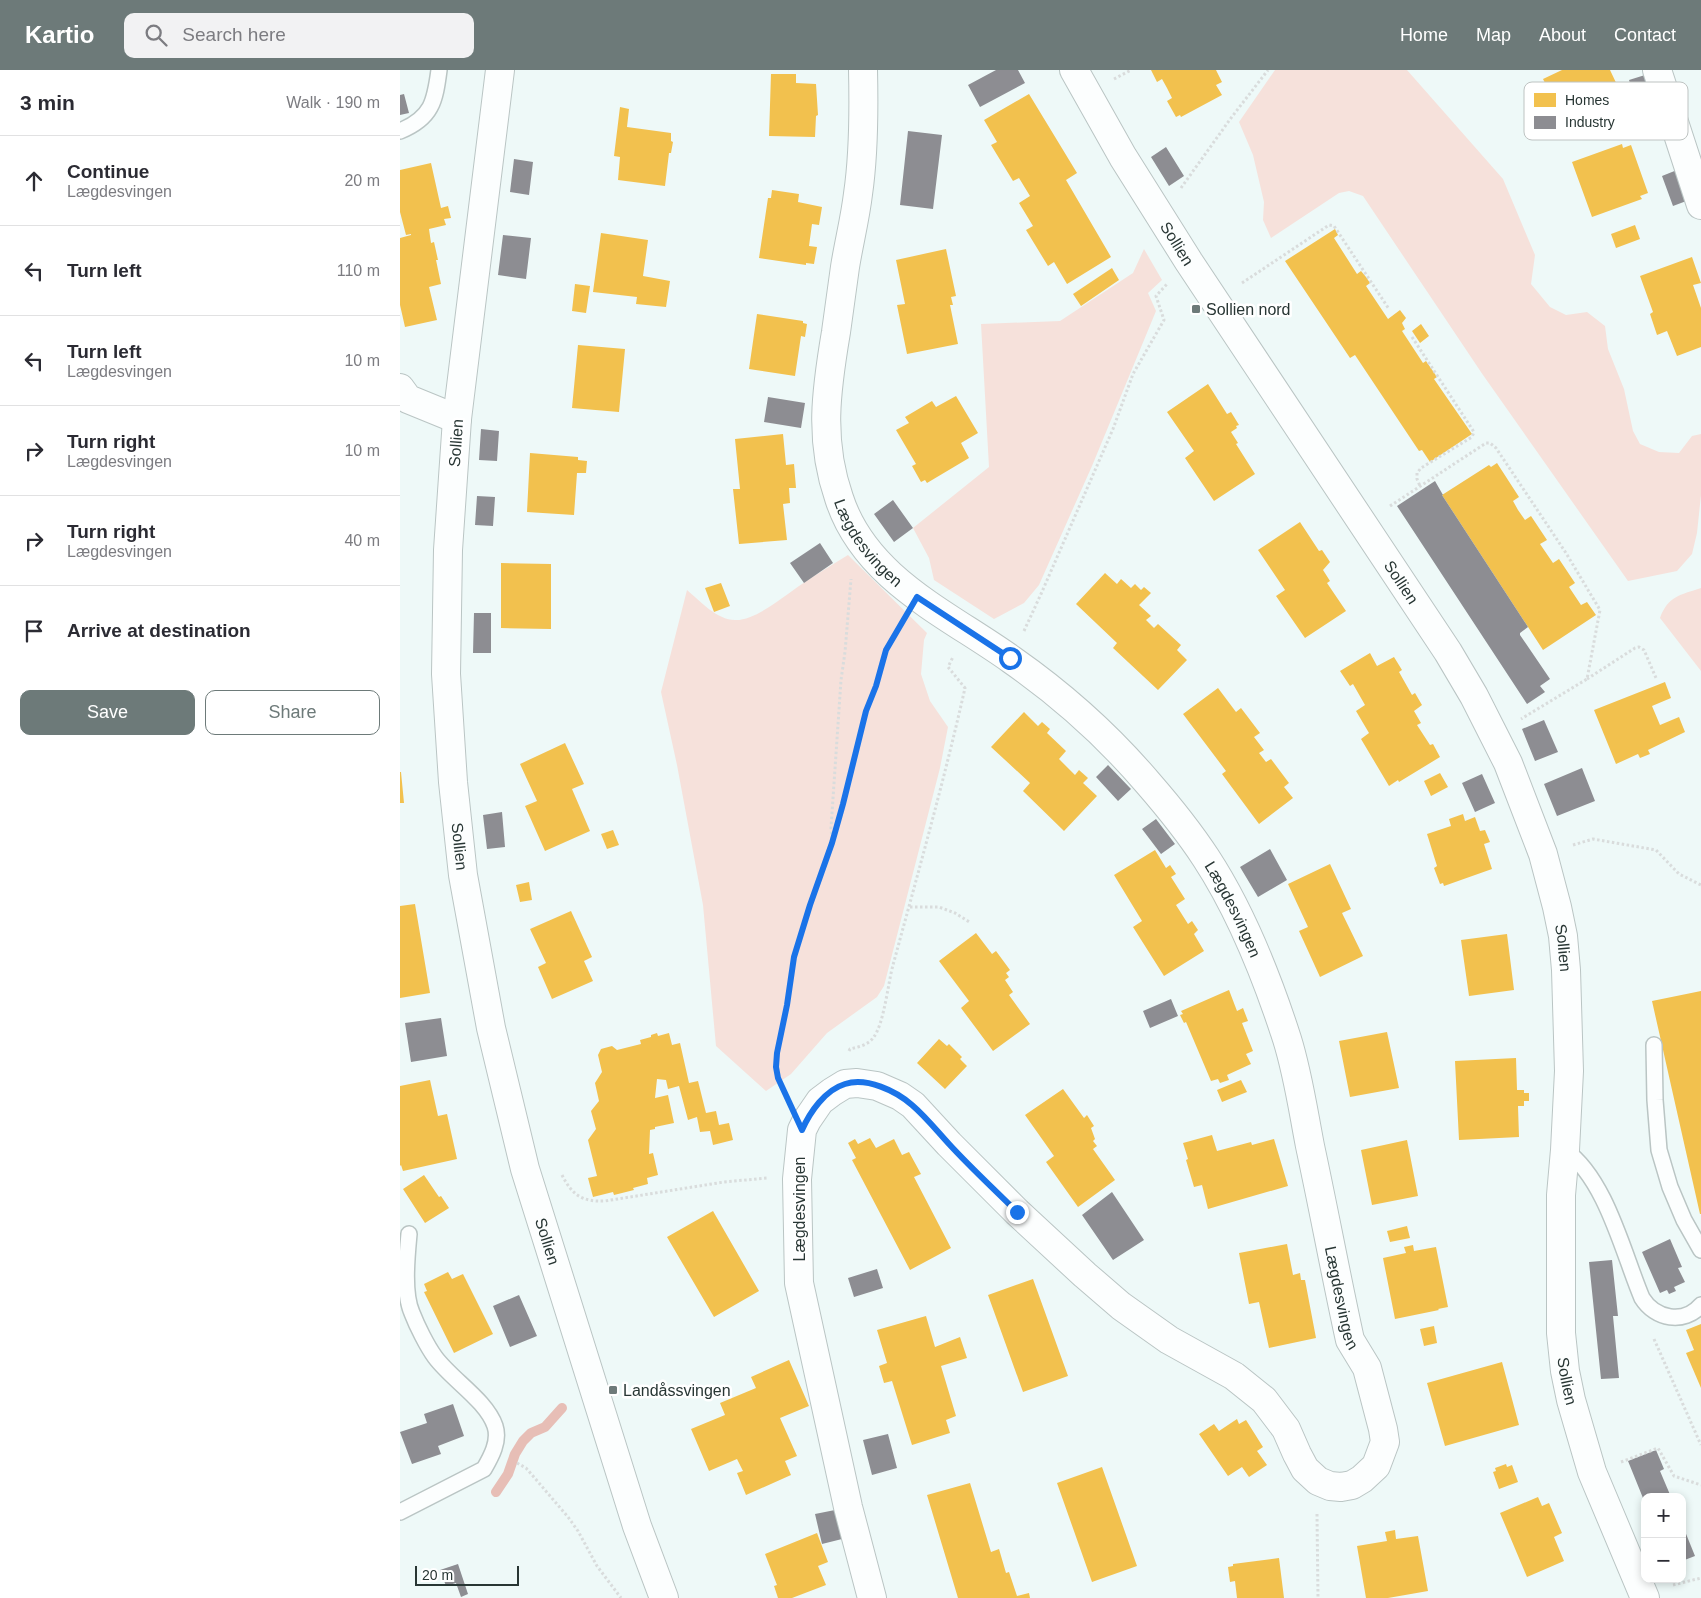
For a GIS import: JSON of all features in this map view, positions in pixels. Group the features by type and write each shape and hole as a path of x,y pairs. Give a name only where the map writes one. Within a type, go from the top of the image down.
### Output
{"street":[{"name":"Sollien","path":"500,70 457,419 448,550 446,674 453,782 463,875 474,938 493,1037 525,1169 637,1526 664,1598"},
{"name":"Lægdesvingen","path":"863,70 864,149 827,388 825,417 831,473 840,502 851,527 861,543 875,559 917,597 1010,658 1086,719 1142,776 1207,859 1232,905 1267,984 1286,1038 1299,1087 1350,1340 1367,1368 1383,1429 1384,1442 1376,1466 1362,1480 1341,1488 1330,1486 1318,1480 1306,1469 1286,1429 1264,1400 1234,1376 1169,1340 1121,1306 1017,1212 949,1144 926,1118 900,1096 877,1086 857,1083 845,1084 820,1101 802,1130 797,1179 798,1283 848,1506 872,1598"},
{"name":"Sollien","path":"1074,70 1123,157 1171,234 1448,652 1474,696 1508,763 1543,854 1561,926 1566,970 1569,1071 1561,1196 1561,1333 1565,1371 1571,1400 1592,1472 1645,1598"},
{"path":"1657,70 1661,82"},
{"path":"1680,140 1701,205"},
{"path":"400,388 408,399 457,419"}],"lane":[{"path":"400,130 413,125 425,116 436,96 440,70"},
{"path":"1654,1045 1655,1100 1659,1150 1670,1187 1684,1220 1701,1250"},
{"path":"1565,1150 1578,1161 1598,1189 1642,1298 1648,1307 1658,1314 1683,1317 1690,1315 1701,1305"},
{"path":"400,1512 484,1470 494,1447 496,1436 495,1426 481,1404 434,1357 411,1312 406,1274 409,1234"}],"path":[{"path":"1109,75 1112,80 1131,70"},
{"path":"1183,187 1231,118 1268,70"},
{"path":"1236,287 1329,225 1334,226 1389,309"},
{"path":"1010,658 1064,542 1113,428 1133,374 1164,320 1156,296 1166,285"},
{"path":"1412,337 1474,432 1472,437 1421,468 1417,473 1420,486"},
{"path":"1362,524 1486,443 1490,443 1496,448 1566,553 1600,610 1587,680"},
{"path":"832,843 831,828 841,680 852,567 861,543"},
{"path":"802,1130 778,1078 777,1053 796,951 832,843 846,795 866,711 876,686 883,657 917,597"},
{"path":"1494,735 1587,680 1635,648 1639,647 1644,650 1656,678"},
{"path":"848,1054 850,1049 866,1044 878,1030 965,688 948,667 954,654"},
{"path":"1543,854 1593,839 1656,850 1678,874 1701,884"},
{"path":"910,907 939,907 955,913 971,923"},
{"path":"559,1168 567,1184 580,1197 590,1202 724,1182 761,1178 797,1179"},
{"path":"1648,1307 1648,1326 1701,1445"},
{"path":"1592,1472 1658,1448 1674,1476 1701,1485"},
{"path":"484,1470 501,1462 509,1461 526,1468 568,1517 597,1566 621,1598"},
{"path":"1318,1480 1316,1525 1318,1598"},
{"path":"1693,1580 1701,1578"}],"shaded area":[{"path":"1275,70 1407,70 1503,179 1535,255 1531,284 1550,307 1566,315 1587,312 1605,326 1608,349 1624,389 1633,431 1640,444 1659,452 1679,453 1692,436 1701,434 1701,495 1697,533 1692,554 1677,571 1628,581 1483,375 1363,196 1349,191 1339,193 1271,238 1263,220 1264,202 1253,155 1239,122"},
{"path":"1144,249 1162,280 1148,293 1156,311 1092,466 1039,585 1024,603 994,619 934,580 929,558 913,528 989,467 981,324 1060,321 1133,273"},
{"path":"848,555 927,633 924,640 921,674 930,701 948,727 940,768 884,986 877,997 827,1033 791,1074 766,1091 716,1046 703,905 677,765 661,692 687,590 709,609 722,617 735,620 743,619 761,612"},
{"path":"1701,588 1701,671 1660,618 1667,605 1676,597"}],"building: Homes":[{"path":"1151,70 1216,70 1222,82 1216,85 1222,95 1181,117 1180,115 1176,117 1167,101 1172,98 1167,88 1162,79 1157,82"},
{"path":"1562,70 1610,70 1616,82 1544,82 1543,79"},
{"path":"771,74 796,74 796,83 816,84 818,115 816,116 815,137 769,136"},
{"path":"1029,94 1077,173 1066,180 1111,257 1067,284 1054,262 1048,266 1026,230 1033,226 1019,203 1030,196 1019,178 1013,181 991,145 997,142 984,120"},
{"path":"620,107 629,109 627,127 671,133 671,141 673,142 671,153 669,153 665,186 618,180 620,157 614,156"},
{"path":"1622,144 1623,148 1631,145 1648,193 1640,196 1642,199 1592,217 1572,162"},
{"path":"431,163 441,208 448,206 451,218 444,219 446,225 429,229 431,243 434,242 438,260 436,260 441,284 429,287 437,320 405,327 400,305 400,238 411,234 406,235 400,212 400,170"},
{"path":"772,190 799,194 798,202 822,207 819,225 812,224 809,246 817,247 814,264 806,263 806,265 759,258 768,198 771,198"},
{"path":"1635,225 1640,239 1616,248 1611,234"},
{"path":"1335,229 1338,235 1334,238 1357,274 1361,271 1370,283 1366,286 1388,319 1400,310 1406,318 1402,323 1405,329 1402,331 1423,363 1426,361 1437,377 1434,379 1472,434 1430,462 1422,450 1419,451 1355,355 1350,358 1285,261"},
{"path":"601,233 648,240 643,276 670,281 666,307 636,304 637,297 593,292"},
{"path":"946,249 956,296 951,297 953,305 950,305 958,344 907,354 897,305 905,304 896,260"},
{"path":"1692,257 1701,283 1693,285 1701,308 1701,347 1677,356 1667,331 1657,335 1650,314 1653,312 1640,276"},
{"path":"1112,268 1119,280 1081,306 1073,294"},
{"path":"575,284 590,286 586,313 572,311"},
{"path":"757,314 803,321 803,323 807,324 805,337 801,336 795,376 749,369"},
{"path":"1421,324 1429,336 1420,343 1412,331"},
{"path":"578,345 625,349 619,412 572,408"},
{"path":"1208,384 1227,414 1231,412 1239,425 1231,432 1238,443 1236,444 1255,474 1214,501 1185,458 1194,451 1167,412"},
{"path":"956,396 978,433 961,443 969,458 927,483 925,480 921,482 912,466 916,464 896,430 909,423 905,417 932,401 936,407"},
{"path":"783,434 786,465 794,464 796,488 789,488 790,503 783,504 787,540 739,544 733,489 740,489 735,439"},
{"path":"530,453 578,457 578,460 587,461 586,473 577,473 574,515 527,512"},
{"path":"1497,463 1519,497 1513,501 1518,510 1525,520 1531,516 1547,540 1540,544 1553,563 1559,559 1575,583 1569,587 1581,605 1587,602 1596,615 1543,650 1442,495 1489,465 1491,467"},
{"path":"1300,522 1319,551 1322,550 1330,562 1323,570 1330,581 1327,583 1346,611 1305,638 1276,596 1285,590 1258,550"},
{"path":"501,563 551,564 551,629 501,628"},
{"path":"1105,573 1117,584 1121,579 1131,588 1135,584 1141,590 1144,587 1151,593 1139,605 1151,616 1146,620 1154,628 1158,624 1181,645 1177,650 1187,660 1158,690 1113,648 1117,643 1076,604"},
{"path":"721,583 730,606 714,612 705,588"},
{"path":"1370,653 1377,666 1394,657 1402,670 1399,672 1412,695 1415,693 1422,705 1414,711 1421,723 1417,725 1430,745 1433,744 1440,757 1389,786 1361,739 1369,733 1356,711 1365,705 1353,684 1350,686 1340,671"},
{"path":"1665,682 1671,698 1652,706 1660,725 1679,717 1685,732 1648,750 1650,754 1640,758 1638,754 1616,764 1594,710"},
{"path":"1218,688 1236,712 1241,708 1260,733 1254,737 1264,750 1259,753 1266,762 1271,759 1289,783 1284,787 1293,798 1259,824 1222,774 1226,771 1183,714"},
{"path":"1024,712 1038,726 1042,722 1050,729 1047,733 1066,751 1059,759 1075,775 1079,770 1088,778 1083,783 1097,796 1064,831 1023,791 1030,783 991,747"},
{"path":"565,743 584,784 572,789 590,831 545,851 525,806 537,801 520,764"},
{"path":"401,772 404,803 400,803"},
{"path":"1440,773 1448,787 1431,796 1424,781"},
{"path":"1463,814 1465,821 1475,817 1480,831 1485,830 1490,842 1484,844 1492,869 1444,886 1443,883 1440,884 1434,868 1437,866 1427,834 1451,826 1449,819"},
{"path":"613,830 619,845 607,849 601,834"},
{"path":"1155,850 1166,868 1170,865 1176,874 1171,877 1185,899 1176,905 1188,924 1192,921 1198,930 1194,934 1204,951 1164,976 1133,927 1142,921 1114,875"},
{"path":"1330,864 1351,909 1342,913 1363,956 1320,977 1299,931 1308,927 1288,884"},
{"path":"529,882 532,900 520,902 516,885"},
{"path":"415,904 430,993 400,998 400,906"},
{"path":"571,911 592,957 584,961 593,981 552,999 538,967 546,963 530,929"},
{"path":"976,933 992,954 996,951 1010,970 1006,973 1009,977 1005,980 1013,992 1009,995 1030,1024 993,1051 961,1008 969,1001 939,961"},
{"path":"1507,934 1514,990 1469,996 1461,940"},
{"path":"1229,990 1237,1011 1243,1008 1248,1021 1242,1023 1253,1051 1246,1054 1251,1064 1227,1075 1229,1080 1220,1083 1218,1079 1211,1081 1186,1022 1184,1023 1180,1015 1183,1014 1181,1011"},
{"path":"1701,991 1701,1214 1700,1214 1652,1001"},
{"path":"1387,1032 1399,1088 1350,1097 1339,1041"},
{"path":"657,1033 658,1036 669,1033 672,1045 680,1043 689,1083 698,1081 706,1113 716,1111 719,1125 729,1123 733,1140 713,1145 710,1131 700,1132 697,1117 688,1120 679,1086 668,1089 666,1080 657,1079 655,1098 668,1095 674,1123 650,1130 649,1154 653,1153 658,1175 647,1178 648,1184 633,1188 634,1190 614,1195 613,1192 593,1197 588,1178 597,1176 588,1140 596,1129 591,1111 599,1101 595,1083 602,1072 598,1055 601,1049 612,1046 617,1050 641,1044 640,1040"},
{"path":"939,1039 947,1046 949,1044 962,1057 960,1059 967,1066 945,1089 917,1063"},
{"path":"1516,1058 1517,1090 1524,1090 1524,1093 1529,1093 1529,1101 1524,1101 1524,1106 1518,1106 1519,1137 1459,1140 1455,1061"},
{"path":"430,1080 438,1116 447,1114 457,1159 403,1171 400,1166 400,1086"},
{"path":"1241,1080 1247,1092 1222,1102 1217,1090"},
{"path":"1063,1089 1084,1118 1087,1115 1094,1126 1091,1128 1095,1139 1093,1141 1097,1146 1093,1149 1115,1180 1078,1207 1046,1162 1054,1156 1025,1115"},
{"path":"1212,1135 1217,1151 1251,1142 1252,1145 1274,1139 1288,1186 1208,1209 1202,1185 1194,1187 1183,1143"},
{"path":"870,1138 876,1148 894,1139 902,1155 909,1152 921,1174 914,1177 951,1248 910,1270 852,1160 856,1158 848,1143 855,1139 858,1144"},
{"path":"1407,1140 1418,1196 1372,1205 1361,1150"},
{"path":"424,1175 449,1208 425,1223 403,1189"},
{"path":"713,1211 759,1291 714,1317 667,1237"},
{"path":"1407,1226 1410,1238 1390,1242 1387,1231"},
{"path":"1287,1244 1293,1275 1300,1273 1301,1280 1305,1280 1316,1338 1269,1348 1259,1302 1249,1304 1239,1253"},
{"path":"1413,1245 1414,1251 1436,1247 1448,1307 1395,1319 1383,1258 1406,1253 1404,1247"},
{"path":"448,1272 452,1279 463,1274 493,1334 454,1353 424,1292 427,1291 424,1284"},
{"path":"1033,1279 1068,1376 1023,1392 988,1295"},
{"path":"926,1316 935,1347 960,1337 967,1358 941,1366 956,1416 946,1420 950,1433 912,1445 892,1381 884,1383 879,1366 887,1363 877,1330"},
{"path":"1701,1324 1701,1388 1686,1353 1694,1350 1686,1330"},
{"path":"1434,1326 1437,1343 1424,1346 1420,1329"},
{"path":"789,1360 809,1406 780,1418 797,1456 785,1461 791,1475 746,1495 737,1473 743,1471 737,1459 709,1471 691,1429 725,1415 720,1403 756,1388 751,1377"},
{"path":"1502,1362 1519,1425 1445,1446 1427,1383"},
{"path":"1237,1419 1239,1424 1246,1420 1263,1447 1257,1451 1267,1465 1249,1477 1242,1467 1228,1476 1199,1434 1214,1424 1219,1431"},
{"path":"1506,1464 1507,1467 1512,1465 1518,1482 1499,1489 1493,1472 1496,1471 1495,1468"},
{"path":"1102,1467 1137,1566 1092,1582 1057,1483"},
{"path":"970,1483 991,1552 999,1549 1006,1573 1009,1572 1017,1596 1029,1593 1030,1598 958,1598 927,1495"},
{"path":"1538,1497 1542,1506 1549,1503 1562,1533 1554,1537 1564,1561 1527,1577 1500,1513"},
{"path":"1395,1530 1396,1539 1418,1536 1428,1591 1388,1598 1366,1598 1357,1546 1387,1541 1385,1532"},
{"path":"817,1533 828,1562 818,1566 826,1585 792,1598 778,1598 774,1586 777,1585 765,1554"},
{"path":"1279,1558 1284,1598 1237,1598 1235,1581 1230,1582 1228,1567 1233,1566 1233,1564"}],"building: Industry":[{"path":"996,70 1018,70 1025,83 980,107 968,85"},
{"path":"1645,75 1647,82 1630,82 1629,80"},
{"path":"404,94 409,113 400,115 400,95"},
{"path":"908,131 942,135 933,209 900,205"},
{"path":"1166,147 1184,176 1169,186 1151,157"},
{"path":"514,159 533,162 529,195 510,192"},
{"path":"1677,170 1689,200 1673,206 1662,176"},
{"path":"503,235 531,238 526,279 498,275"},
{"path":"768,397 805,403 801,428 764,422"},
{"path":"481,429 499,431 497,461 479,460"},
{"path":"1435,481 1442,495 1528,627 1520,635 1550,679 1540,686 1545,692 1527,704 1397,506"},
{"path":"477,496 495,497 493,526 475,525"},
{"path":"893,500 913,528 894,542 874,514"},
{"path":"820,543 833,563 804,583 790,563"},
{"path":"474,613 491,613 491,653 473,653"},
{"path":"1544,720 1558,752 1535,761 1522,729"},
{"path":"1108,765 1131,789 1118,801 1096,777"},
{"path":"1582,768 1595,801 1557,816 1544,784"},
{"path":"1482,774 1495,803 1475,812 1462,783"},
{"path":"502,812 505,847 487,849 483,815"},
{"path":"1156,819 1175,844 1161,854 1142,829"},
{"path":"1270,849 1287,880 1258,897 1240,867"},
{"path":"1171,999 1178,1016 1150,1028 1143,1011"},
{"path":"441,1018 447,1056 411,1062 405,1023"},
{"path":"1112,1192 1144,1240 1113,1260 1082,1215"},
{"path":"1670,1239 1682,1267 1678,1268 1685,1282 1674,1287 1676,1291 1669,1294 1667,1290 1660,1293 1642,1252"},
{"path":"1612,1260 1618,1316 1613,1316 1619,1378 1601,1379 1589,1262"},
{"path":"877,1269 883,1288 854,1297 848,1278"},
{"path":"519,1295 537,1336 510,1347 493,1306"},
{"path":"453,1404 464,1436 438,1446 441,1454 412,1464 400,1432 427,1423 424,1414"},
{"path":"888,1434 897,1468 872,1475 863,1440"},
{"path":"1656,1450 1664,1469 1660,1471 1669,1493 1641,1493 1628,1461"},
{"path":"835,1510 842,1539 822,1544 815,1514"},
{"path":"1686,1534 1695,1556 1686,1559"},
{"path":"458,1564 468,1594 461,1597 456,1583 446,1586 440,1570"}],"waterway":[{"path":"496,1492 508,1474 515,1454 523,1441 531,1433 545,1427 562,1408"}],"place":[{"name":"Sollien nord","path":"1196,309"},
{"name":"Landåssvingen","path":"613,1390"}],"route":[{"path":"1010,658 933,610 917,597 893,637 886,650 876,686 866,711 843,804 824,870 797,945 776,1067 778,1078 802,1130 820,1101 845,1084 864,1083 877,1086 900,1096 913,1106 1017,1212"}]}
